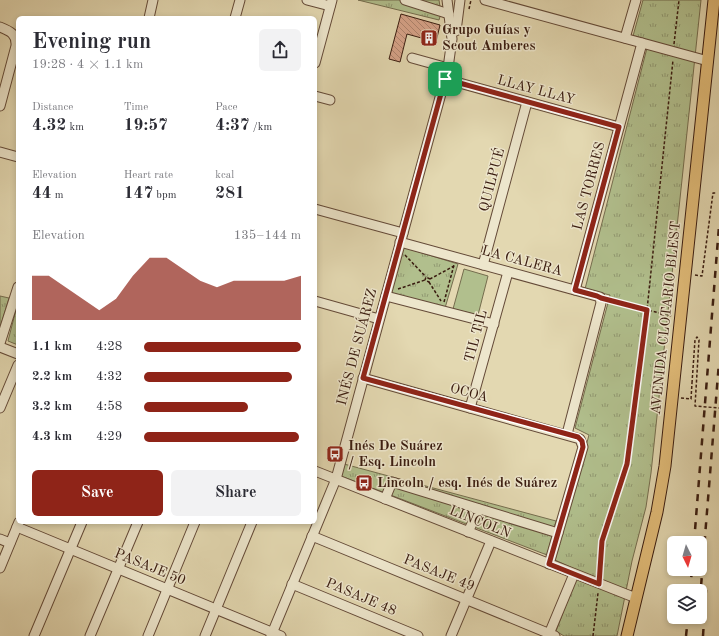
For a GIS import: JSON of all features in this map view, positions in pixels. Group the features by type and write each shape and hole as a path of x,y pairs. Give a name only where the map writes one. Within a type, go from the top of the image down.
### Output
{"main road":[{"name":"AVENIDA CLOTARIO BLEST","path":"627,636 661,492 682,318 714,0"}],"street":[{"path":"150,16 154,0"},
{"path":"236,16 240,0"},
{"path":"307,0 331,3 317,56"},
{"path":"405,0 449,14"},
{"name":"INÉS DE SUÁREZ","path":"272,634 336,479 379,319 389,294 401,238 450,58 452,39 447,0"},
{"name":"INÉS DE SUÁREZ","path":"450,58 455,43 460,0"},
{"path":"485,0 508,3 708,61"},
{"path":"625,38 636,0"},
{"path":"0,27 16,34 16,46 2,93 0,106"},
{"name":"LAS TORRES","path":"575,290 642,43"},
{"path":"412,58 448,68"},
{"name":"LLAY LLAY","path":"445,79 619,127"},
{"path":"317,97 330,100"},
{"name":"QUILPUÉ","path":"483,265 527,102"},
{"path":"0,152 16,156"},
{"name":"LA CALERA","path":"317,209 483,265 601,298"},
{"name":"TIL TIL","path":"470,408 508,272"},
{"path":"0,343 16,293"},
{"path":"389,294 494,324"},
{"path":"567,434 601,298"},
{"path":"317,302 379,319"},
{"path":"0,347 16,353"},
{"path":"0,408 16,370"},
{"name":"OCOA","path":"363,378 578,437 582,441 583,447 549,564"},
{"name":"LINCOLN","path":"317,472 636,598"},
{"path":"385,499 392,482 558,533"},
{"path":"468,532 479,509"},
{"path":"0,568 18,524"},
{"name":"PASAJE 50","path":"18,524 71,549 216,609 272,634 281,636"},
{"path":"34,636 81,524"},
{"path":"90,636 137,524"},
{"path":"148,636 194,524"},
{"path":"205,636 251,524"},
{"name":"PASAJE 49","path":"312,536 552,635"},
{"path":"0,539 10,543"},
{"path":"451,636 491,541"},
{"path":"552,635 574,574"},
{"name":"PASAJE 48","path":"292,584 418,636"}],"path":[{"path":"593,636 602,541 627,464 647,310 679,0"},
{"path":"686,274 702,276 713,193 716,193"},
{"path":"403,253 426,277 430,279"},
{"path":"389,294 425,280 429,282 443,305 454,266 430,279 429,282"},
{"path":"601,298 682,318"},
{"path":"673,398 691,399 695,340 697,338 699,340 695,406 719,408"}],"green space":[{"path":"358,0 439,0 441,13 439,20"},
{"path":"643,0 701,0 651,473 646,507 632,561 617,636 564,636 556,631 579,571 555,560 589,435 575,428 610,295 585,289 647,48 633,36"},
{"path":"403,247 458,264 445,308 389,292"},
{"path":"464,269 488,276 478,315 453,309"},
{"path":"0,296 9,298 0,328"},
{"path":"16,310 16,344 8,341"},
{"path":"344,464 556,521 547,555 341,476"}],"building":[{"name":"Grupo Guías y Scout Amberes","path":"401,14 440,25 436,42 407,34 400,62 389,59"}],"railway":[{"path":"695,536 719,226"},
{"path":"701,584 719,362"},
{"path":"691,576 691,584"},
{"path":"686,636 687,624"},
{"path":"703,636 704,624"}],"place":[{"name":"Grupo Guías y Scout Amberes","path":"429,38"},
{"name":"Inés De Suárez / Esq. Lincoln","path":"335,454"},
{"name":"Lincoln / esq. Inés de Suárez","path":"364,483"}],"route":[{"path":"445,79 619,127 575,290 647,310 627,464 602,541 599,584 549,564 583,447 582,441 578,437 363,378 445,79"}]}
